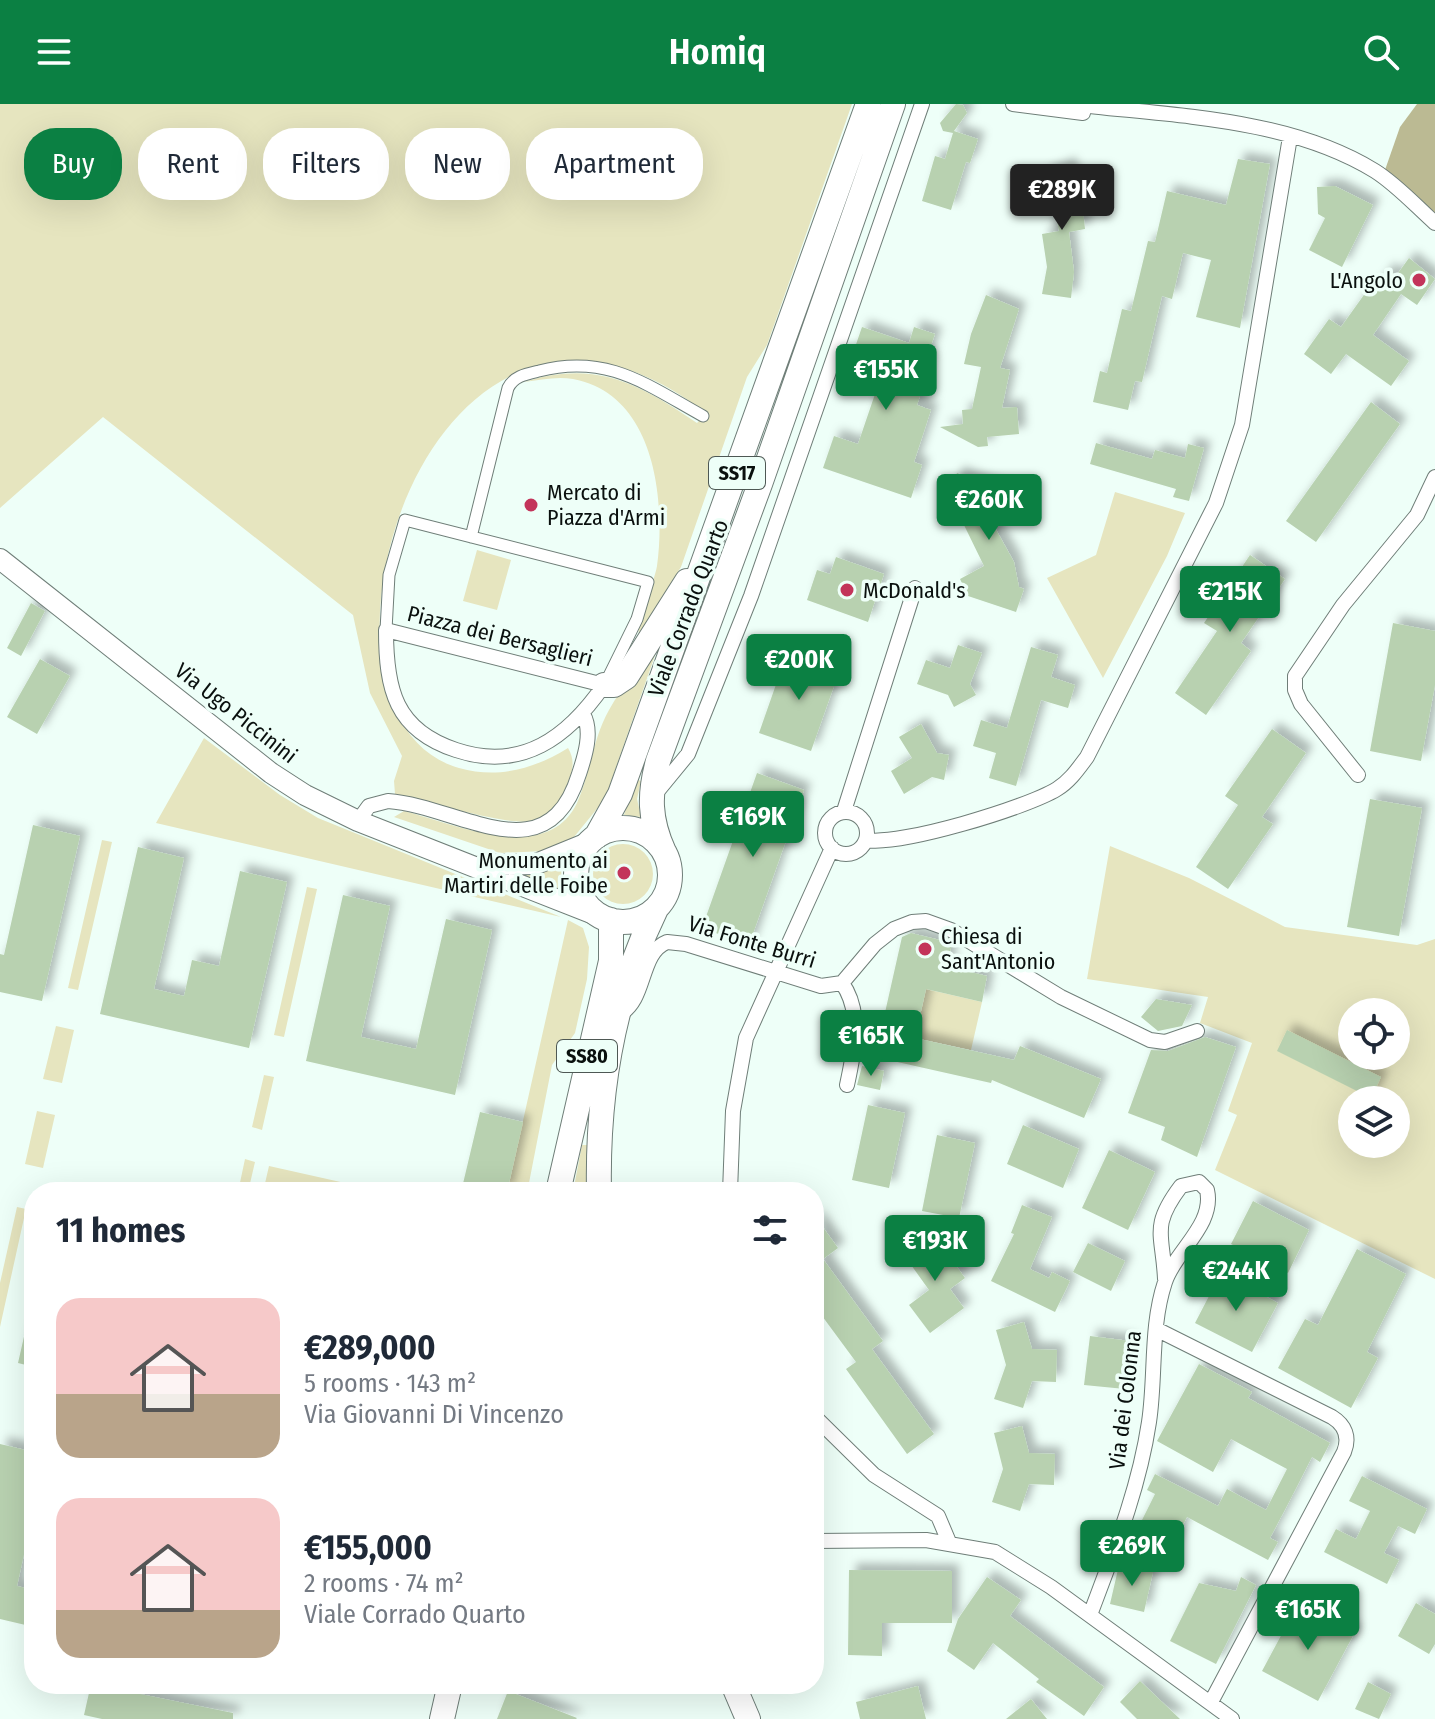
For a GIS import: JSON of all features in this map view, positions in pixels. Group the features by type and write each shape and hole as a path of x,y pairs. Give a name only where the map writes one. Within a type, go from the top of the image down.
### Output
{"main road":[{"name":"Viale Corrado Quarto","path":"593,840 620,794 716,535 868,104"},
{"name":"Viale Corrado Quarto","path":"664,852 652,817 650,793 665,739 760,484 893,104"},
{"path":"604,685 617,684 626,677 716,535"},
{"name":"Via Ugo Piccinini","path":"0,559 271,773 305,795 358,821 607,919"},
{"path":"600,1182 606,1081 616,1016 631,962 666,895 670,879 664,852 652,838 636,830 618,828 593,840 580,858 577,884 585,902 607,919 635,921 656,909"},
{"name":"Via Ugo Piccinini","path":"466,862 524,866 559,857 593,840"},
{"name":"SS80","path":"560,1182 611,961 607,919"},
{"path":"442,1719 448,1694"},
{"path":"737,1694 748,1719"}],"street":[{"path":"1013,104 1259,136 1290,137"},
{"path":"1071,104 1260,129 1321,145 1370,169 1435,223"},
{"path":"652,817 655,794 688,754 751,596 922,105"},
{"path":"832,848 851,853 866,840 908,837 1025,803 1068,781 1087,757 1207,521 1231,467 1242,425 1290,137"},
{"path":"471,537 508,388 514,379 564,365 598,367 661,389 703,416"},
{"path":"1358,775 1301,704 1295,690 1295,676 1343,605 1417,515 1435,477"},
{"name":"Piazza dei Bersaglieri","path":"405,520 648,582 633,627 604,685 583,714 546,744 514,756 482,756 433,742 412,729 399,707 388,672 386,630 389,575 405,520"},
{"path":"730,1182 731,1131 739,1068 753,1016 832,848 825,829 832,817 844,811 915,588"},
{"name":"Piazza dei Bersaglieri","path":"386,630 604,685"},
{"path":"358,821 369,806 388,801 511,830 533,830 547,825 562,811 576,783 588,732 583,714"},
{"path":"844,811 863,820 866,840"},
{"name":"Via Fonte Burri","path":"616,1016 633,1004 656,948 669,941 776,969 821,986 842,983 887,933 912,922 926,921 951,930 1061,997 1150,1040 1165,1042 1197,1031"},
{"path":"842,983 851,1001 855,1025 847,1085"},
{"name":"Via dei Colonna","path":"1090,1615 1140,1468 1165,1279 1158,1237 1160,1222 1181,1186 1199,1182 1207,1190 1206,1212 1165,1279"},
{"path":"1156,1329 1332,1417 1343,1426 1347,1438 1344,1452 1211,1702"},
{"path":"824,1426 874,1475 936,1514 945,1526 949,1542"},
{"path":"824,1541 949,1542 1001,1555 1090,1615 1232,1719"}],"green space":[{"path":"0,104 852,104 767,345 747,377 681,567 639,635 657,566 659,511 649,453 638,427 622,405 601,389 567,378 524,382 573,373 595,375 636,387 697,423 706,413 608,364 524,370 457,417 410,490 384,576 382,661 406,729 459,768 473,771 515,770 542,762 568,748 573,764 571,774 560,801 547,814 530,821 503,820 395,794 394,781 402,756 370,693 353,615 103,417 0,508"},
{"path":"1417,104 1435,104 1435,214 1385,170 1400,127"},
{"path":"1115,492 1185,513 1167,556 1103,678 1047,578 1096,555"},
{"path":"477,550 511,560 497,610 463,601"},
{"path":"660,641 605,799 574,837 544,851 500,853 394,817 404,811 473,831 523,837 544,833 563,822 577,803 609,710"},
{"path":"204,738 280,795 318,818 561,917 156,823"},
{"path":"636,779 641,781 637,799 641,817 624,815"},
{"path":"102,840 112,842 78,990 68,988"},
{"path":"623,844 645,852 653,874 645,896 623,904 601,896 593,874 601,852"},
{"path":"1110,846 1189,878 1285,927 1417,945 1435,939 1435,1279 1215,1170 1237,1115 1228,1111 1252,1043 1200,1023 1208,997 1087,979"},
{"path":"561,864 562,894 524,876 524,875"},
{"path":"307,887 317,889 284,1037 274,1035"},
{"path":"568,920 583,928 589,947 587,979 575,1033 552,1065 529,1182 509,1182"},
{"path":"926,989 982,1002 971,1050 915,1038"},
{"path":"56,1026 74,1030 62,1083 43,1079"},
{"path":"264,1075 274,1077 262,1130 252,1127"},
{"path":"37,1111 55,1115 43,1168 25,1164"},
{"path":"582,1145 590,1145 589,1182 575,1182"},
{"path":"245,1159 255,1162 250,1182 240,1182"},
{"path":"269,1166 341,1182 265,1182"},
{"path":"17,1207 24,1209 0,1327 0,1283"}],"building":[{"path":"956,104 963,105 967,113 954,131 978,139 970,163 966,162 951,210 922,201 935,156 945,159 953,133 943,131 940,123"},
{"path":"1238,159 1270,164 1240,328 1196,317 1211,260 1183,253 1172,299 1162,296 1142,382 1135,381 1128,410 1093,402 1100,371 1107,373 1122,309 1131,311 1148,241 1155,242 1167,191 1226,205"},
{"path":"1069,164 1082,201 1085,229 1069,232 1074,272 1071,298 1042,294 1047,267 1042,234 1059,231 1053,199 1043,174"},
{"path":"1335,186 1373,205 1342,267 1309,250 1325,218 1318,214 1317,187"},
{"path":"1409,258 1435,279 1417,305 1401,294 1373,335 1409,361 1391,386 1346,354 1331,374 1304,354 1329,319 1341,327 1371,285 1375,287 1388,269 1396,276"},
{"path":"986,295 1019,309 1000,368 1010,370 1002,408 1017,407 1019,434 987,437 988,446 978,447 940,427 963,424 962,410 972,409 981,367 964,364 971,334"},
{"path":"862,327 909,343 914,327 935,334 916,388 922,390 917,405 931,410 914,462 922,465 911,498 823,468 834,436 858,444 875,394 843,382"},
{"path":"1371,402 1400,424 1316,542 1286,521"},
{"path":"1096,443 1152,459 1155,450 1185,458 1188,444 1204,448 1189,501 1173,497 1176,489 1090,464"},
{"path":"957,473 1018,495 1008,519 994,526 1014,562 1019,587 1024,589 1016,612 968,596 960,579 984,566 964,525 968,523 951,484"},
{"path":"1250,555 1285,579 1241,643 1251,651 1206,715 1175,693 1217,631 1204,623"},
{"path":"836,557 884,574 868,622 807,600 817,570 830,574"},
{"path":"31,603 45,611 21,656 7,648"},
{"path":"1393,623 1435,631 1435,685 1421,761 1370,751"},
{"path":"958,645 982,653 970,684 976,695 954,707 948,695 917,684 926,660 950,668"},
{"path":"1031,647 1058,655 1051,677 1075,685 1068,708 1041,700 1016,786 989,778 996,753 973,746 981,720 1007,728"},
{"path":"787,653 839,672 811,751 759,733"},
{"path":"40,659 70,676 37,734 7,717"},
{"path":"921,724 937,753 949,755 944,780 932,777 904,794 891,771 912,758 899,737"},
{"path":"1272,729 1306,753 1262,817 1273,824 1228,889 1196,867 1238,805 1225,796"},
{"path":"757,773 804,790 749,945 702,928"},
{"path":"1370,799 1422,808 1399,936 1347,927"},
{"path":"33,825 80,836 42,1001 0,992 0,954 4,955"},
{"path":"138,847 184,858 154,989 184,996 192,960 219,966 240,871 287,882 249,1048 100,1014"},
{"path":"343,895 390,906 361,1037 416,1049 446,919 492,930 455,1095 306,1061"},
{"path":"911,933 952,943 947,966 987,976 982,1002 926,989 915,1038 1014,1060 1020,1046 1101,1079 1084,1118 992,1080 991,1083 875,1057 902,937"},
{"path":"1156,999 1192,1005 1182,1026 1158,1031 1141,1017"},
{"path":"1287,1030 1338,1056 1338,1070 1367,1070 1381,1077 1377,1086 1347,1086 1277,1051"},
{"path":"1205,1037 1236,1047 1197,1157 1161,1140 1165,1127 1128,1113 1151,1050 1168,1051"},
{"path":"862,1066 884,1071 880,1090 857,1085"},
{"path":"868,1105 905,1113 889,1188 852,1180"},
{"path":"480,1112 523,1122 509,1182 463,1182"},
{"path":"1023,1125 1079,1149 1063,1188 1007,1164"},
{"path":"937,1135 975,1143 959,1218 922,1211"},
{"path":"1109,1150 1155,1172 1128,1230 1082,1208"},
{"path":"1253,1201 1309,1230 1288,1273 1231,1244"},
{"path":"1022,1205 1052,1217 1030,1269 1049,1278 1052,1272 1070,1281 1055,1312 991,1281 1014,1234 1011,1233"},
{"path":"824,1229 838,1248 824,1258"},
{"path":"933,1234 965,1278 950,1289 964,1308 930,1333 909,1305 929,1290 904,1255"},
{"path":"1088,1243 1125,1261 1111,1291 1073,1272"},
{"path":"1357,1249 1406,1274 1367,1352 1378,1358 1351,1408 1278,1368 1305,1319 1318,1325"},
{"path":"824,1260 883,1341 872,1349 934,1434 907,1454 846,1369 856,1362 824,1319"},
{"path":"1221,1273 1278,1303 1252,1352 1195,1323"},
{"path":"1024,1322 1032,1349 1057,1350 1056,1382 1032,1381 1023,1408 994,1399 1006,1365 996,1330"},
{"path":"1090,1336 1130,1341 1125,1389 1084,1385"},
{"path":"24,1337 24,1364 18,1363"},
{"path":"1199,1364 1252,1392 1248,1398 1330,1443 1320,1462 1312,1457 1270,1538 1278,1542 1268,1560 1187,1517 1169,1553 1134,1536 1155,1494 1147,1490 1155,1474 1218,1506 1227,1489 1266,1510 1287,1469 1231,1439 1213,1472 1157,1441"},
{"path":"1022,1426 1029,1453 1055,1454 1054,1485 1029,1484 1020,1511 992,1502 1003,1469 994,1433"},
{"path":"0,1444 24,1450 24,1554 17,1586 24,1588 24,1625 0,1619"},
{"path":"1362,1476 1427,1509 1415,1534 1398,1526 1384,1553 1399,1560 1387,1584 1324,1552 1336,1529 1356,1539 1370,1511 1349,1501"},
{"path":"1119,1565 1153,1572 1144,1612 1110,1604"},
{"path":"849,1570 952,1571 952,1623 882,1623 882,1656 848,1655"},
{"path":"987,1577 1021,1600 1010,1616 1104,1687 1084,1716 1036,1682 1039,1679 993,1643 974,1670 947,1651 958,1619"},
{"path":"1241,1577 1256,1585 1216,1664 1170,1641 1199,1583 1236,1591"},
{"path":"1299,1602 1355,1632 1318,1701 1262,1671"},
{"path":"1416,1603 1435,1614 1435,1644 1429,1654 1398,1636"},
{"path":"1140,1681 1180,1719 1137,1719 1120,1702"},
{"path":"1368,1682 1391,1694 1379,1719 1355,1709"},
{"path":"918,1686 926,1719 860,1719 856,1702"},
{"path":"89,1694 140,1694 233,1713 233,1719 102,1719 84,1715"},
{"path":"507,1694 516,1694 577,1718 576,1719 497,1719"},
{"path":"1031,1699 1047,1719 1006,1719"}],"place":[{"name":"L'Angolo","path":"1419,280"},
{"name":"Mercato di Piazza d'Armi","path":"531,505"},
{"name":"McDonald's","path":"847,590"},
{"name":"Monumento ai Martiri delle Foibe","path":"624,873"},
{"name":"Chiesa di Sant'Antonio","path":"925,949"}]}
